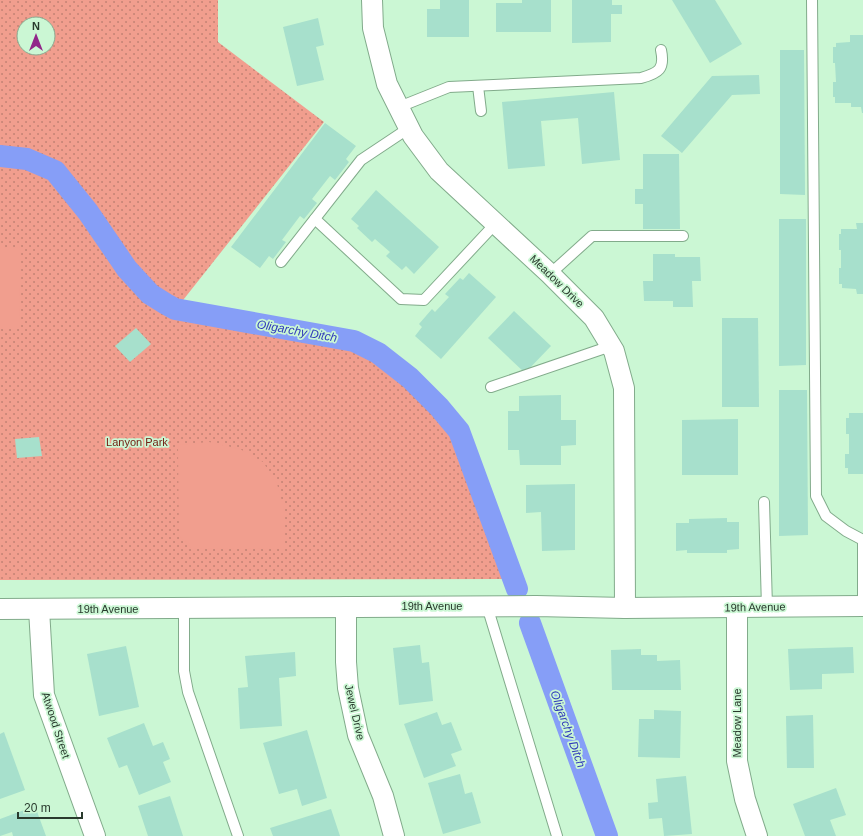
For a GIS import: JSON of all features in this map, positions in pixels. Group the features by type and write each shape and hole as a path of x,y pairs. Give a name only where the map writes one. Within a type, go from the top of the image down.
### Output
{"street":[{"name":"Meadow Drive","path":"372,0 373,28 388,84 413,136 439,170 550,274 594,318 614,351 624,388 625,608"},
{"name":"19th Avenue","path":"0,610 487,606 625,608 863,606"},
{"name":"Jewel Drive","path":"346,607 346,662 350,696 358,735 383,796 394,836"},
{"name":"Meadow Lane","path":"737,607 737,761 745,798 757,836"},
{"name":"Atwood Street","path":"39,609 44,695 94,836"}],"lane":[{"path":"812,0 816,496 826,516 846,531 863,540 863,606"},
{"path":"399,107 449,87 641,78 653,75 661,66 663,60 662,50"},
{"path":"478,86 481,111"},
{"path":"281,262 361,160 409,128"},
{"path":"314,219 401,300 424,300 496,223"},
{"path":"550,274 592,236 683,236"},
{"path":"491,387 611,346"},
{"path":"764,502 767,607"},
{"path":"487,606 557,836"},
{"path":"184,608 184,671 188,692 238,836"}],"green space":[{"name":"Lanyon Park","path":"0,0 218,0 218,42 324,122 176,309 354,341 378,353 410,378 439,407 459,431 514,579 0,580"},
{"path":"0,247 21,248 19,328 0,328"},
{"path":"209,442 240,449 263,462 277,484 285,512 285,549 191,548 179,535 178,445"}],"building":[{"path":"440,0 469,0 469,37 427,37 427,9 440,9"},
{"path":"522,0 551,0 551,32 496,32 496,3 522,3"},
{"path":"572,0 612,0 612,5 622,5 622,14 611,14 611,42 572,43"},
{"path":"672,0 715,0 742,44 710,63"},
{"path":"318,18 324,45 316,47 324,80 297,86 283,27"},
{"path":"850,35 863,35 863,113 861,107 851,107 851,103 835,103 835,97 833,97 833,82 836,82 835,63 833,63 833,47 836,47 836,43 850,42"},
{"path":"780,50 804,50 805,195 780,194"},
{"path":"759,75 760,94 732,95 682,153 661,136 712,76"},
{"path":"614,92 620,160 582,164 578,118 541,121 545,166 508,169 502,102"},
{"path":"325,123 356,146 346,159 349,162 335,180 330,176 312,199 317,203 304,219 300,216 282,240 286,242 273,259 269,256 260,268 231,247"},
{"path":"643,154 679,154 680,229 643,229 643,204 635,204 635,189 643,189"},
{"path":"376,190 439,247 414,274 406,266 402,270 386,256 390,252 375,239 372,242 357,228 359,226 351,219"},
{"path":"779,219 806,219 806,365 779,366"},
{"path":"856,223 863,223 863,294 857,294 856,289 842,288 842,284 839,284 841,250 839,250 839,234 841,234 841,229 857,229"},
{"path":"653,254 675,254 675,257 700,257 701,281 692,281 693,307 673,307 673,301 644,301 643,281 653,281"},
{"path":"469,273 496,297 441,359 415,336 422,327 419,324 432,309 435,312 449,297 445,294 460,278 463,280"},
{"path":"514,311 551,346 525,373 488,338"},
{"path":"722,318 758,318 759,407 722,407"},
{"path":"136,328 151,344 130,362 115,346"},
{"path":"779,390 807,390 808,535 779,536"},
{"path":"561,395 561,420 576,420 576,445 561,446 561,465 520,465 519,450 508,450 508,411 519,411 519,396"},
{"path":"849,413 863,413 863,474 848,474 848,468 845,468 845,454 849,454 849,434 846,434 846,418 849,418"},
{"path":"738,419 738,475 682,475 682,420"},
{"path":"39,437 42,456 17,458 15,439"},
{"path":"575,484 575,550 542,551 541,512 526,513 526,485"},
{"path":"727,518 727,522 739,522 739,549 727,550 727,553 687,553 687,550 676,551 676,523 689,523 689,519"},
{"path":"420,645 422,663 429,662 433,701 399,705 393,648"},
{"path":"126,646 139,707 99,716 87,654"},
{"path":"853,647 854,673 822,674 822,689 790,690 788,649"},
{"path":"641,649 641,655 657,655 657,661 680,660 681,690 612,690 611,650"},
{"path":"295,652 296,676 279,678 282,726 240,729 238,688 248,687 245,656"},
{"path":"654,710 681,711 680,758 638,757 639,719 654,719"},
{"path":"437,712 442,725 451,722 462,750 451,754 456,766 424,778 404,724"},
{"path":"813,715 814,768 787,768 786,716"},
{"path":"144,723 153,746 163,742 170,759 163,762 171,782 139,795 127,765 119,768 107,738"},
{"path":"307,730 327,798 302,806 297,789 279,794 263,743"},
{"path":"4,732 25,790 0,799 0,734"},
{"path":"460,774 465,794 472,792 481,823 443,834 428,783"},
{"path":"686,776 692,834 664,836 662,818 649,819 648,803 658,802 656,779"},
{"path":"836,788 846,815 830,820 836,836 805,836 793,804"},
{"path":"170,796 183,836 148,836 138,806"},
{"path":"35,806 46,836 13,836 12,832 0,836 0,819"},
{"path":"331,809 340,836 273,836 270,828"}],"waterway":[{"name":"Oligarchy Ditch","path":"0,156 27,159 55,171 88,212 127,269 150,294 175,309 354,341 378,353 410,378 439,407 459,431 517,589"},
{"name":"Oligarchy Ditch","path":"530,623 607,836"}]}
